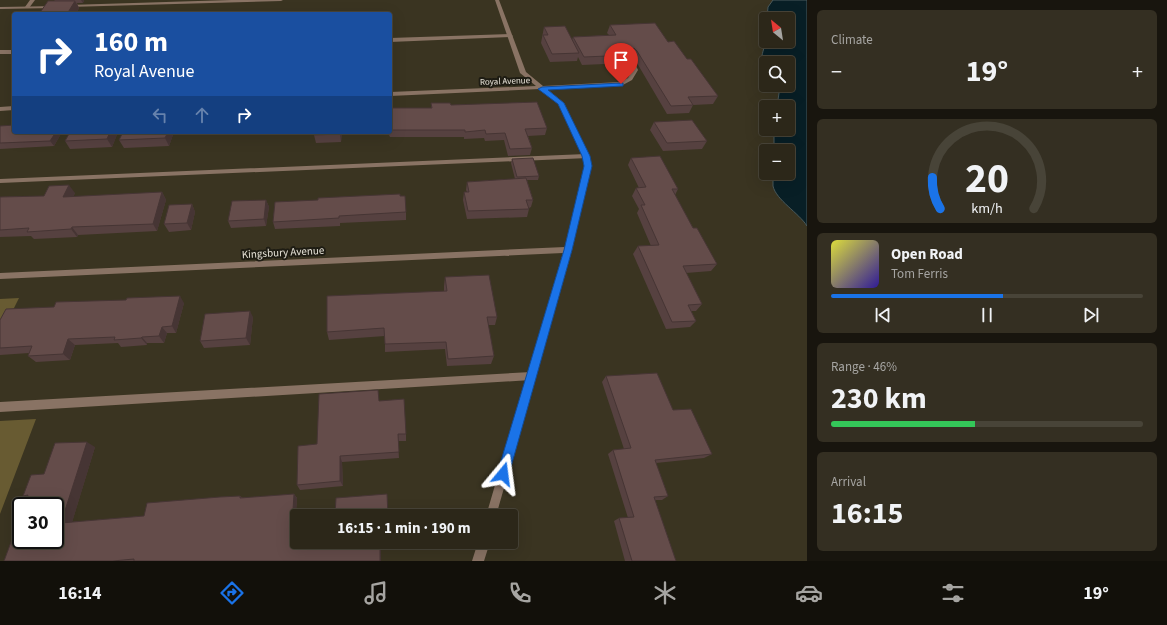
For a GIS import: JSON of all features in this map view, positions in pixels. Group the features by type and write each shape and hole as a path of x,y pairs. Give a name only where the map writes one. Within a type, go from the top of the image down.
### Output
{"street":[{"path":"27,7 33,0"},
{"path":"0,8 124,2 281,0"},
{"path":"493,509 568,250 588,166 586,156 561,103 523,74 497,0"},
{"path":"392,40 510,36"},
{"path":"0,52 12,52"},
{"name":"Royal Avenue","path":"392,94 542,89 621,84 630,79 635,70 630,59"},
{"path":"0,109 12,108"},
{"path":"0,181 586,156"},
{"name":"Kingsbury Avenue","path":"0,276 568,250"},
{"path":"0,407 531,376"},
{"path":"478,561 482,549"}],"shaded area":[{"path":"19,298 0,336 0,299"},
{"path":"36,419 0,514 0,421"}],"water":[{"path":"773,0 807,0 807,226 778,196 773,186 773,180 795,180 795,144 774,144 774,136 795,136 795,100 778,100 778,92 795,92 795,56 762,56 764,48 795,48 795,12 768,12 768,7"}],"building":[{"path":"48,1 75,1 68,12 40,12"},
{"path":"655,23 668,42 674,41 687,59 691,59 718,96 688,97 693,105 671,106 634,48 629,51 630,55 584,57 573,37 616,35 610,25"},
{"path":"565,26 579,53 552,54 543,35 548,35 544,27"},
{"path":"537,102 547,128 525,129 532,148 510,149 505,133 486,134 485,130 465,132 465,130 392,130 392,108 432,108 431,103 450,103 451,105"},
{"path":"692,120 707,141 667,143 654,122"},
{"path":"12,125 12,134 55,134 50,141 0,143 0,126"},
{"path":"69,134 109,134 107,139 65,141"},
{"path":"122,134 167,134 165,138 119,140"},
{"path":"314,134 340,134 314,135"},
{"path":"660,156 678,189 672,189 693,228 697,228 717,264 683,266 702,304 688,305 696,321 672,322 638,246 659,245 641,205 645,205 636,188 646,187 631,158"},
{"path":"533,158 539,176 517,177 512,159"},
{"path":"526,178 533,200 526,200 529,209 468,211 464,192 469,192 467,182"},
{"path":"69,185 63,197 162,192 153,224 72,227 71,229 27,232 29,228 0,230 0,197 44,196 49,186"},
{"path":"400,194 400,196 405,196 406,212 273,222 275,202 318,200 318,198"},
{"path":"266,200 264,219 228,221 232,201"},
{"path":"192,204 187,223 164,224 169,205"},
{"path":"489,275 497,317 487,317 494,356 448,359 446,342 385,344 384,328 327,332 327,296 447,291 445,277"},
{"path":"180,296 172,326 162,327 159,336 114,340 115,337 68,339 63,354 28,356 32,346 0,348 0,320 6,309 54,307 56,302 126,300 127,298"},
{"path":"250,311 246,338 200,341 205,314"},
{"path":"657,373 673,410 691,409 712,454 655,460 668,496 654,497 676,561 632,561 619,518 634,517 613,450 631,448 606,376"},
{"path":"378,390 379,401 404,399 406,434 398,434 399,452 340,456 340,481 297,485 298,446 317,444 319,394"},
{"path":"87,442 64,514 64,497 23,496 31,475 44,474 55,443"},
{"path":"294,494 293,509 290,509 290,549 380,549 380,561 134,561 134,559 113,561 4,561 12,539 12,549 64,549 64,523 144,516 147,503 220,497 240,496 240,498"},
{"path":"387,494 388,509 335,509 336,498"}],"route":[{"path":"503,474 568,250 588,166 586,156 561,103 542,89 621,84"}]}
